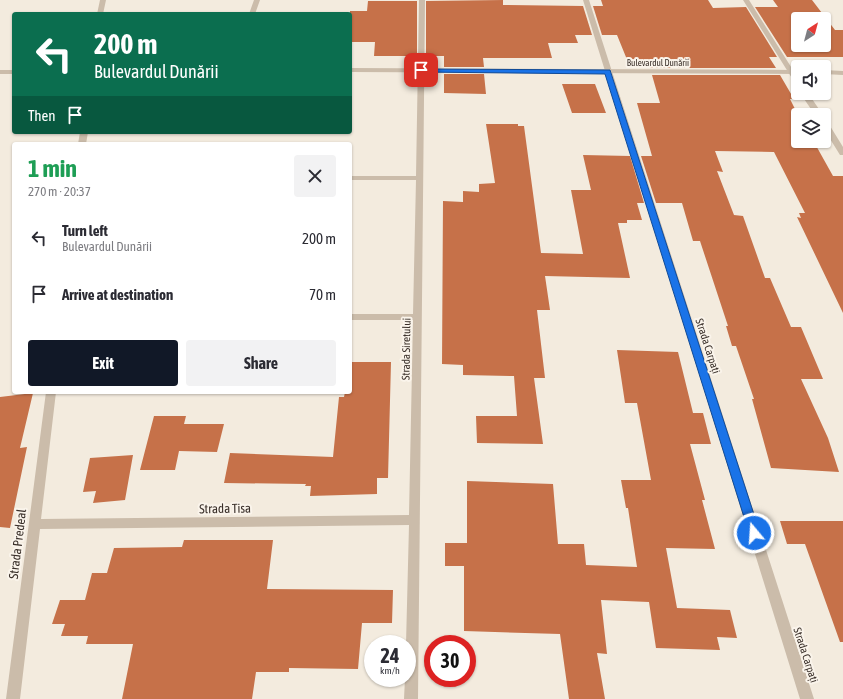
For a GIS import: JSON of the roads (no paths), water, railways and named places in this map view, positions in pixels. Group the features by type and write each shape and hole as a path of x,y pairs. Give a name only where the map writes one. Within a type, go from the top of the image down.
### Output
{"street":[{"path":"100,12 102,0"},
{"path":"253,12 256,0"},
{"name":"Strada Siretului","path":"411,699 422,0"},
{"name":"Strada Carpați","path":"586,0 807,699"},
{"path":"746,0 791,66"},
{"name":"Bulevardul Dunării","path":"352,70 791,72"},
{"path":"0,72 12,72"},
{"path":"831,72 843,73"},
{"path":"831,134 843,153"},
{"path":"352,178 419,178"},
{"path":"352,317 418,317"},
{"name":"Strada Predeal","path":"13,699 51,394"},
{"name":"Strada Tisa","path":"34,524 415,520"}]}
